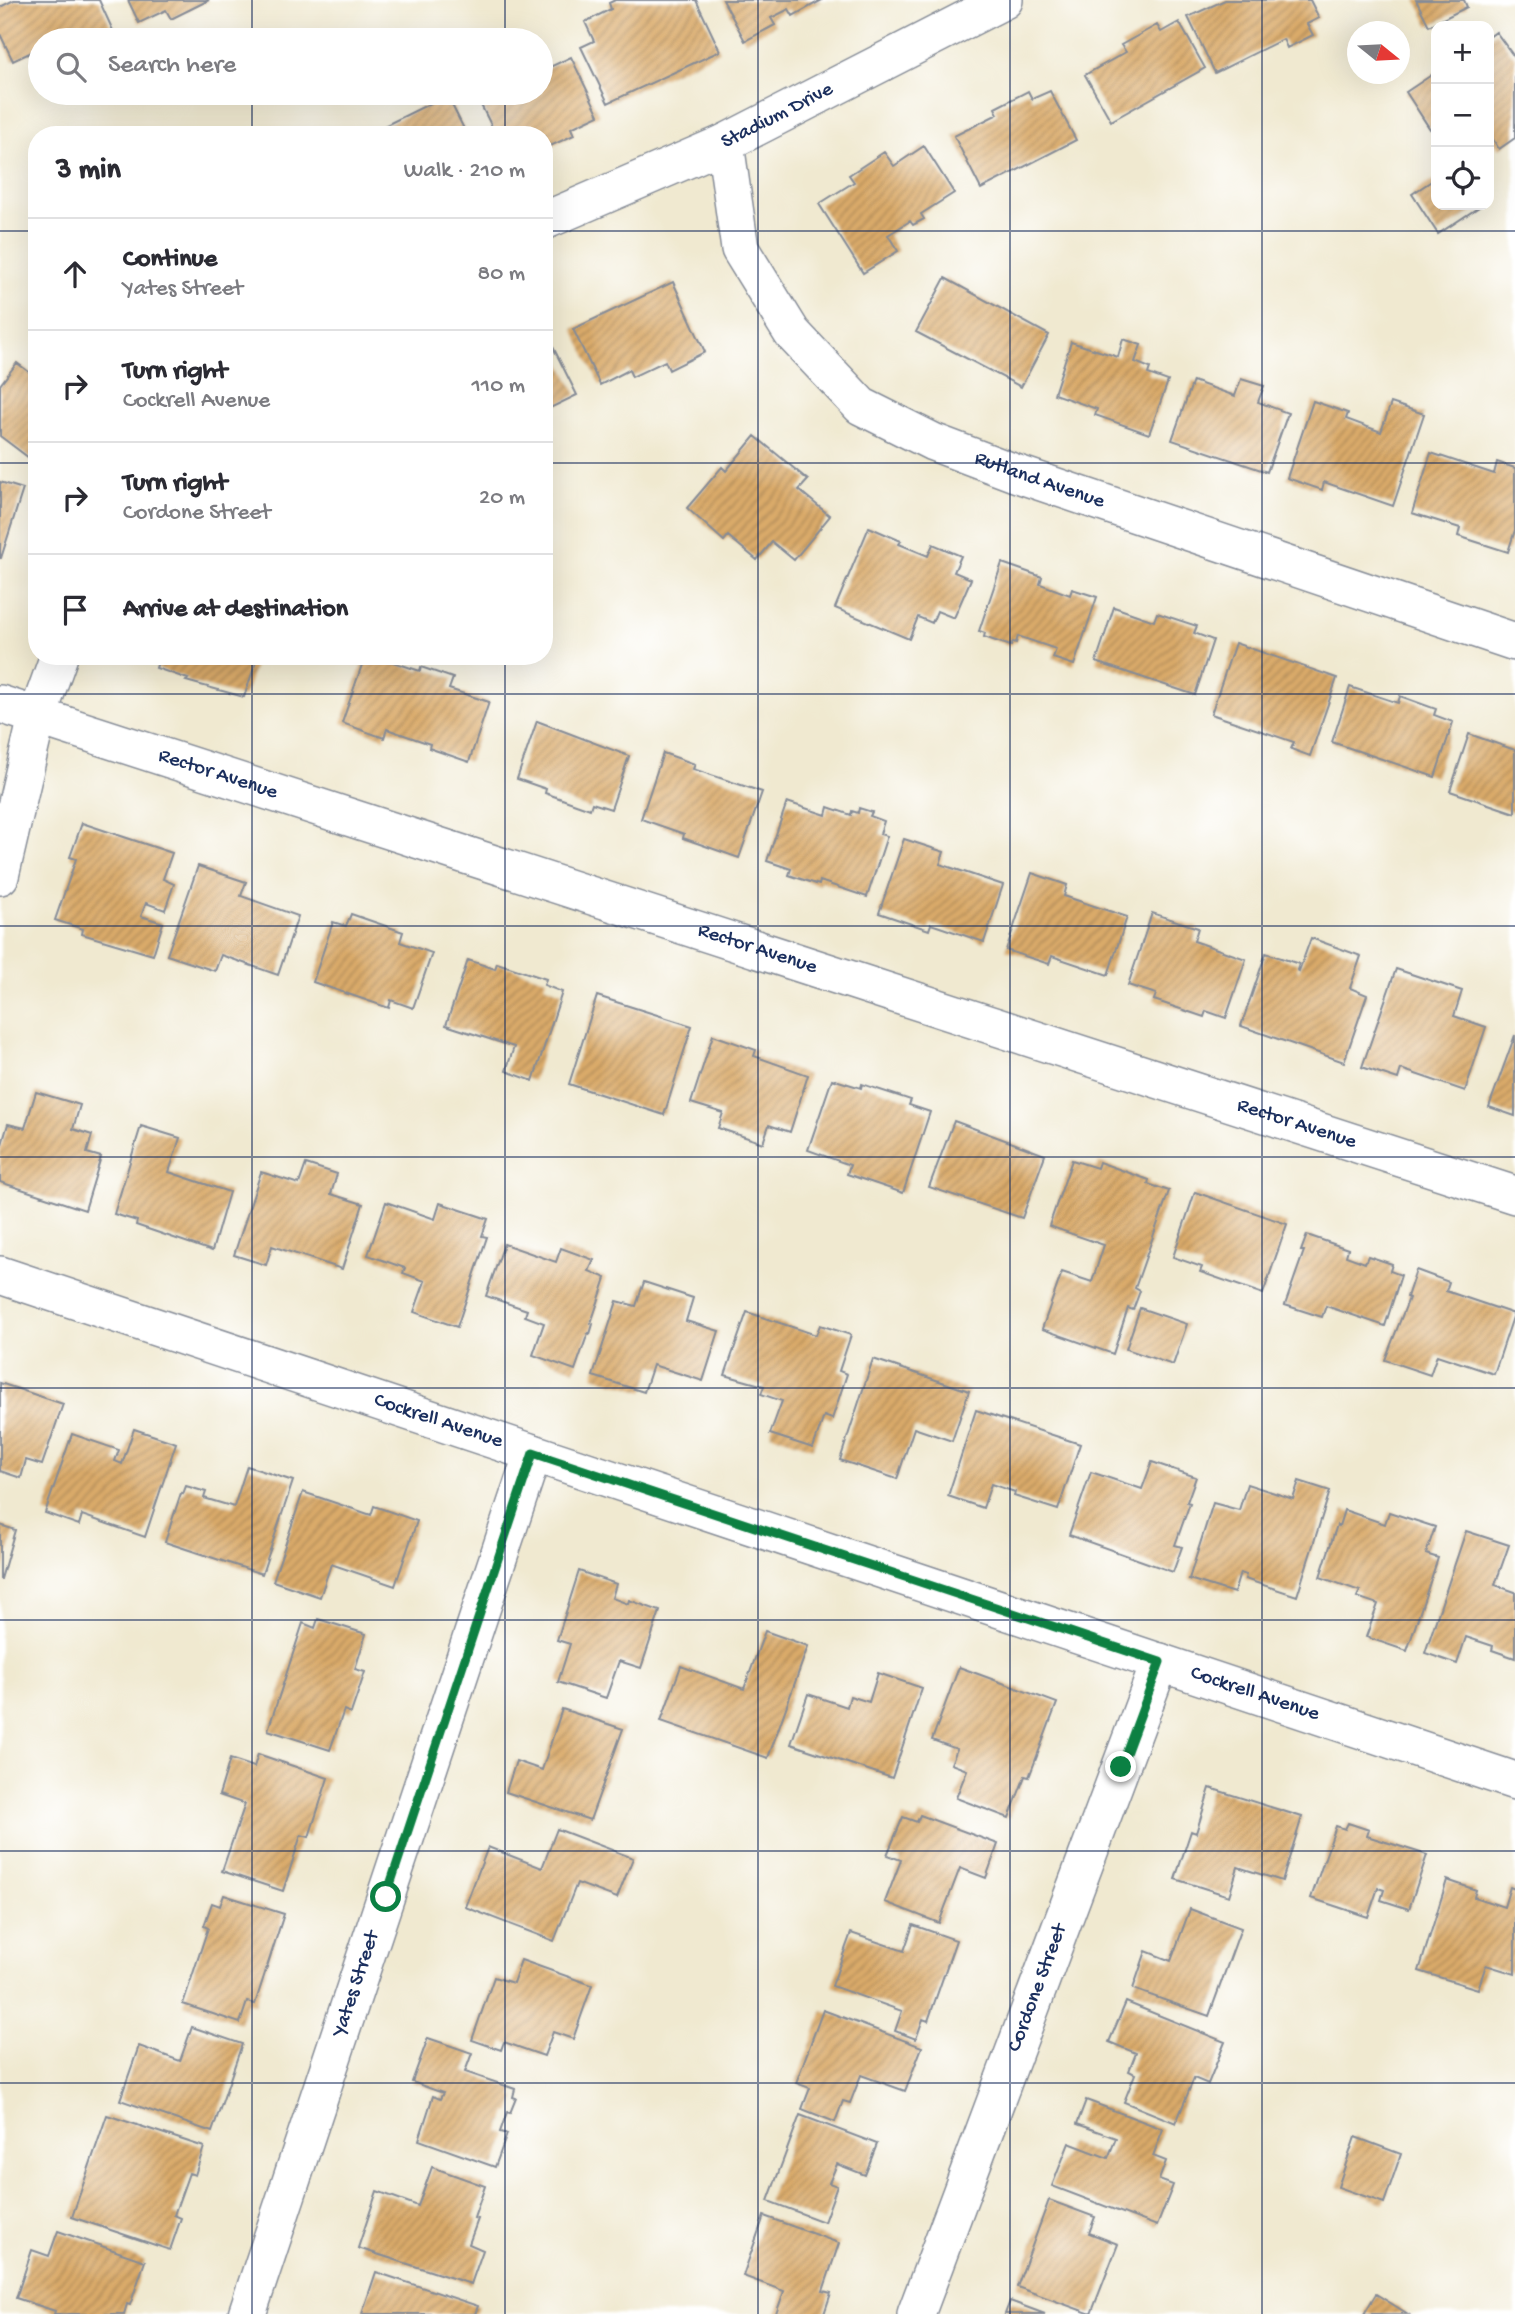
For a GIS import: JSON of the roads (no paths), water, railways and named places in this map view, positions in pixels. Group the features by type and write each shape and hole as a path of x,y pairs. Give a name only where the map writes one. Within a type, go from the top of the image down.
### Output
{"street":[{"name":"Stadium Drive","path":"553,217 725,143 1004,0"},
{"name":"Rutland Avenue","path":"725,143 740,249 792,333 861,406 933,442 1015,473 1515,642"},
{"path":"0,876 37,716 56,665"},
{"name":"Rector Avenue","path":"0,704 1515,1195"},
{"name":"Cockrell Avenue","path":"0,1275 1515,1781"},
{"name":"Yates Street","path":"247,2314 533,1453"},
{"name":"Cordone Street","path":"916,2314 1160,1662"}]}
